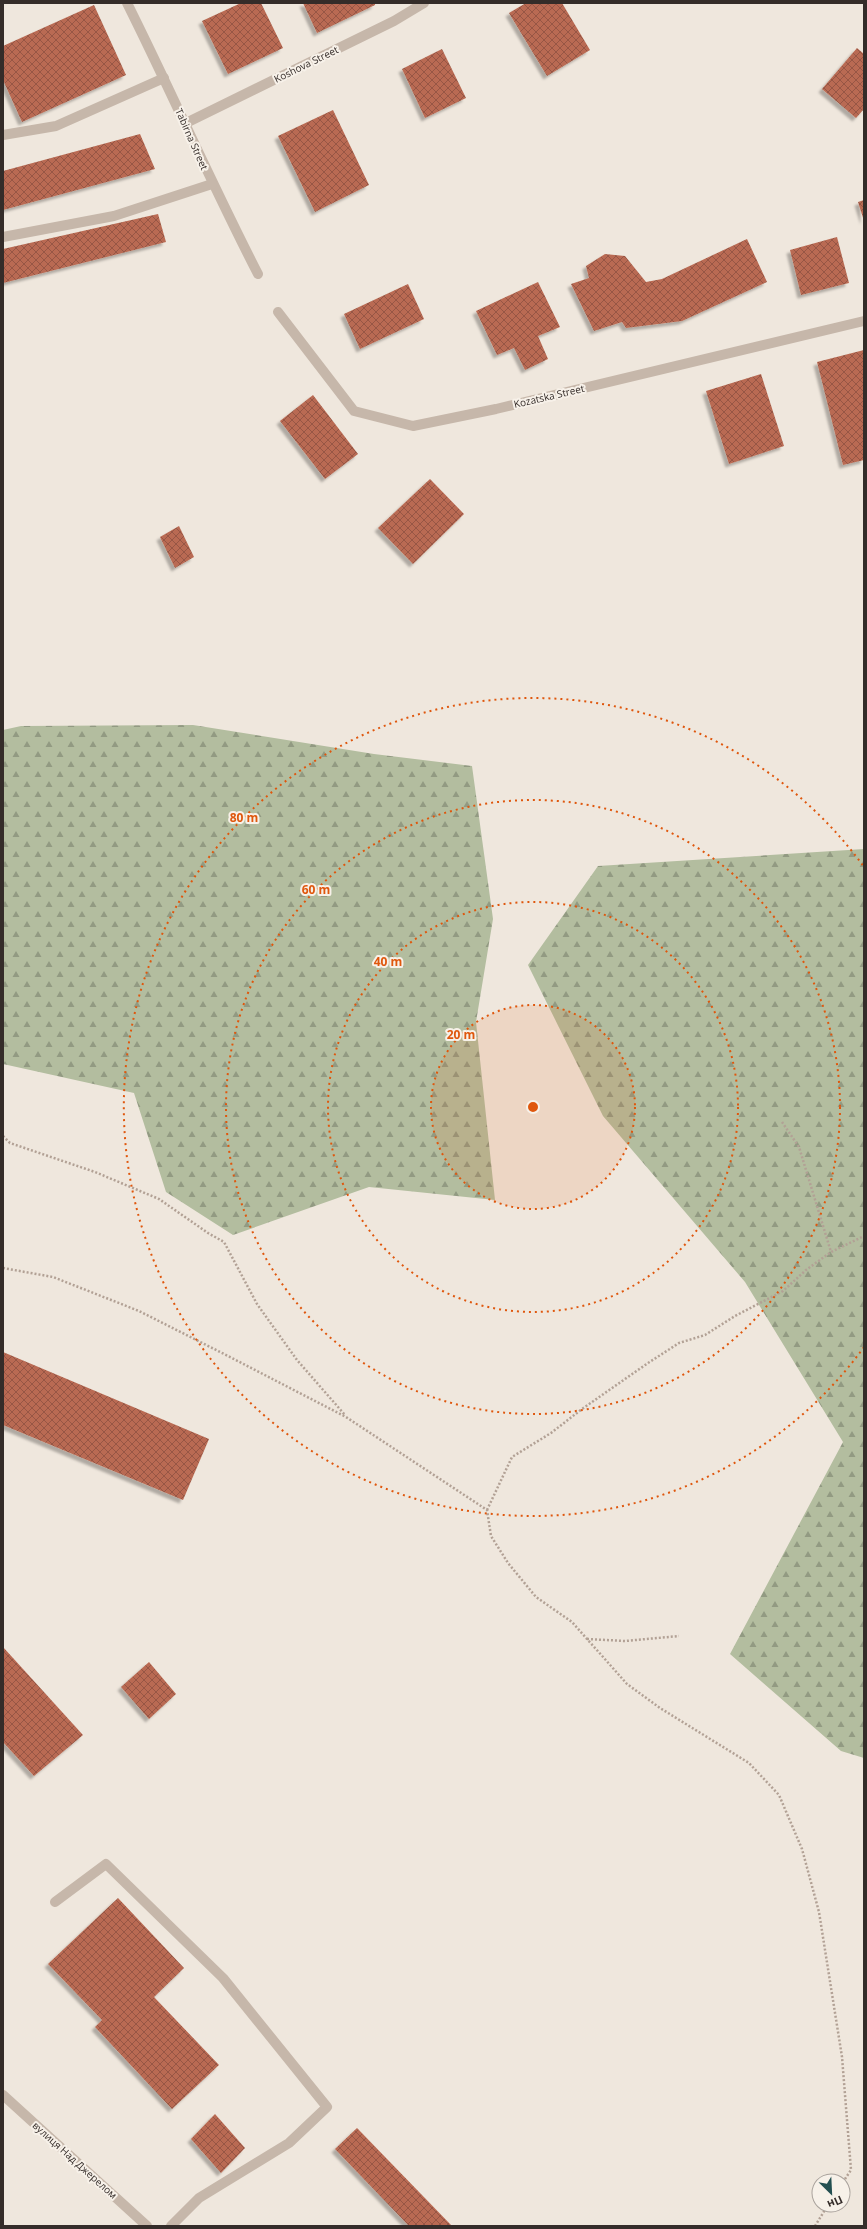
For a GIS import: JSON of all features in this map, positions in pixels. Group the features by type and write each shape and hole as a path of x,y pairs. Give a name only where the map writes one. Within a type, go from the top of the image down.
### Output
{"street":[{"name":"Tabirna Street","path":"127,3 186,123 212,184 258,274"},
{"name":"Koshova Street","path":"186,123 394,21 424,3"},
{"path":"3,135 56,126 164,78"},
{"path":"3,237 114,216 212,184"},
{"name":"Kozatska Street","path":"278,312 354,411 413,426 496,408 864,321"},
{"path":"55,1902 106,1864 224,1978 327,2107 289,2143 199,2198 171,2226"},
{"name":"вулиця Над Джерелом","path":"3,2095 147,2226"}],"path":[{"path":"782,1122 799,1147 831,1252"},
{"path":"3,1136 10,1143 95,1172 159,1199 208,1234 224,1242 257,1304 297,1360 346,1417"},
{"path":"849,2173 851,2170 842,2057 819,1912 802,1849 779,1795 749,1763 660,1708 627,1684 572,1622 536,1597 508,1563 491,1536 487,1510 512,1457 551,1433 582,1409 679,1343 705,1335 735,1316 783,1291 806,1270 831,1252 864,1236"},
{"path":"3,1268 53,1277 140,1311 346,1417 487,1510"},
{"path":"587,1639 625,1641 679,1636"},
{"path":"815,2226 823,2213"}],"green space":[{"path":"193,725 374,754 472,766 493,919 476,1022 495,1200 369,1187 233,1235 166,1192 134,1093 3,1064 3,730 21,726"},
{"path":"864,849 864,1758 841,1751 730,1654 843,1442 745,1282 603,1116 528,965 598,866"}],"building":[{"path":"241,3 261,3 283,48 228,74 202,21"},
{"path":"303,3 375,3 375,5 317,33"},
{"path":"526,3 562,3 590,50 547,76 509,13"},
{"path":"94,5 126,75 22,122 3,80 3,46"},
{"path":"857,48 864,54 864,109 856,118 822,89"},
{"path":"442,49 466,98 425,118 402,69"},
{"path":"333,110 369,185 315,212 278,136"},
{"path":"140,134 155,169 3,210 3,171"},
{"path":"864,200 864,221 858,202"},
{"path":"158,214 166,242 3,283 3,249"},
{"path":"837,237 849,283 801,295 790,250"},
{"path":"747,239 767,282 682,321 626,328 622,322 594,331 571,284 589,278 586,266 605,254 625,256 646,282 662,279"},
{"path":"538,282 560,327 538,336 548,359 525,370 514,348 497,355 476,311"},
{"path":"408,284 424,319 360,349 344,314"},
{"path":"864,350 864,460 843,465 817,362"},
{"path":"761,374 784,446 729,464 706,391"},
{"path":"313,395 358,454 325,479 280,421"},
{"path":"430,479 464,514 413,564 378,528"},
{"path":"179,526 194,557 175,568 160,537"},
{"path":"3,1352 209,1439 183,1500 3,1425"},
{"path":"3,1647 83,1735 34,1776 3,1742"},
{"path":"149,1662 176,1694 149,1719 121,1687"},
{"path":"118,1898 184,1968 154,1997 219,2065 172,2109 95,2027 102,2020 48,1964"},
{"path":"215,2114 245,2148 221,2173 191,2139"},
{"path":"357,2128 452,2226 409,2226 335,2149"}]}
